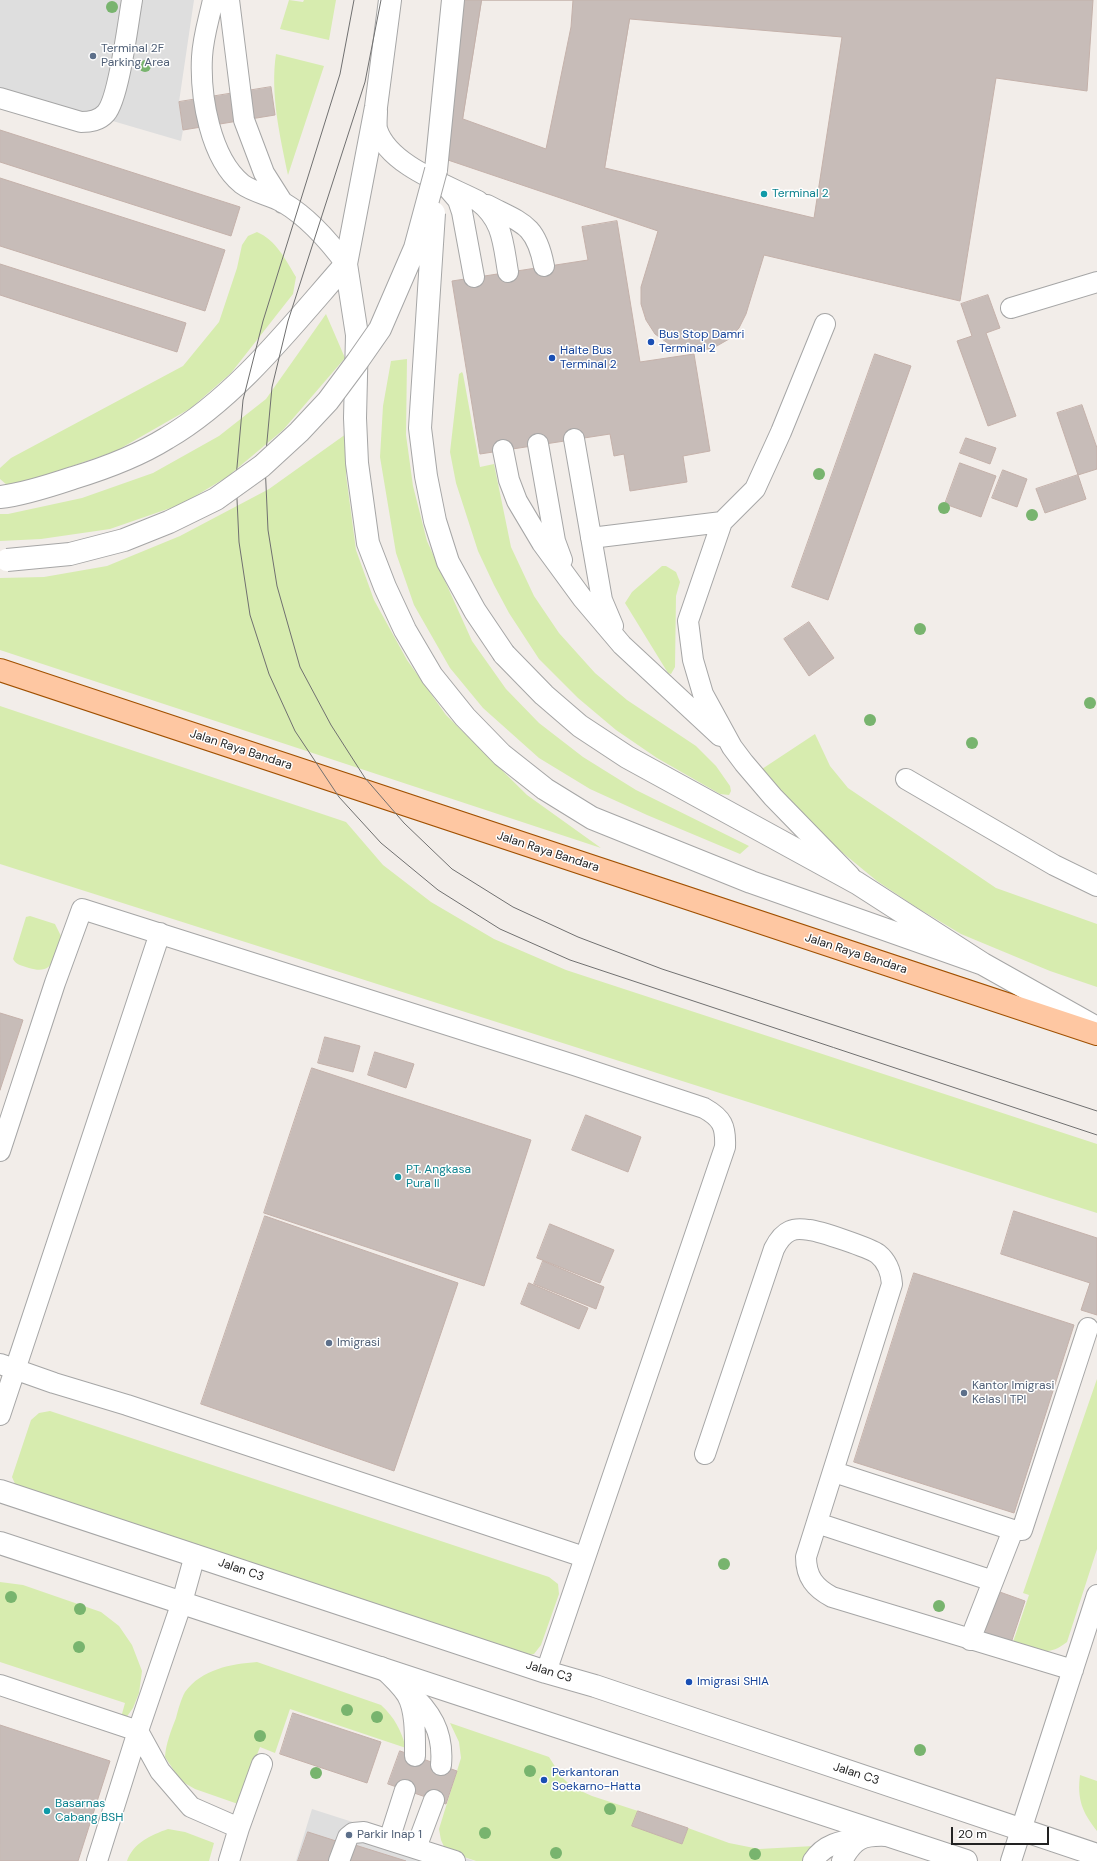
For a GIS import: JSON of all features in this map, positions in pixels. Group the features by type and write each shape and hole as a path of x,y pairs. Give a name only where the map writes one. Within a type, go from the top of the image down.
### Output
{"main road":[{"name":"Jalan Raya Bandara","path":"0,670 1097,1034"}],"street":[{"path":"390,0 376,107 346,264 357,335 355,418 356,463 368,543 385,587 405,630 432,676 465,717 502,755 545,789 592,818 751,882 983,964"},
{"path":"453,0 420,428 426,476 435,521 448,562 475,611 504,654 544,695 580,726 627,757 856,883 983,964 1097,1028"},
{"path":"3,560 70,554 124,540 169,522 216,499 262,466 299,432 328,401 380,329 415,248 439,177"},
{"path":"0,497 61,482 114,465 168,438 204,412 252,371 346,264"},
{"name":"Jalan C3","path":"0,1491 546,1672 595,1686 1097,1855"},
{"path":"0,1543 380,1666 556,1727 966,1861"}],"lane":[{"path":"0,98 80,122 89,122 99,119 106,113 114,93 123,55 132,0"},
{"path":"213,0 204,39 202,58 203,88 211,131 220,154 234,176 244,185 283,202 302,216 328,239 346,264"},
{"path":"229,0 244,120 264,173 283,202"},
{"path":"376,107 377,128 383,141 392,153 404,164 439,177 488,208 496,219 501,231 508,272"},
{"path":"439,177 458,200 474,277"},
{"path":"478,201 528,227 538,243 544,266"},
{"path":"1011,308 1097,282"},
{"path":"825,324 781,432 754,489 722,522 688,621 693,660 703,694 732,746 744,763 773,796 856,883"},
{"path":"574,439 602,600 607,614 622,644"},
{"path":"538,444 555,541 564,565 582,600"},
{"path":"503,450 508,480 517,501 537,536 582,600 622,644 732,746"},
{"path":"591,538 722,522"},
{"path":"906,779 1047,862 1097,886"},
{"path":"0,1152 55,983 82,909 566,1062 704,1108 715,1114 723,1124 726,1135 725,1147 546,1672"},
{"path":"0,1415 8,1367 160,933"},
{"path":"705,1454 774,1249 784,1235 791,1230 810,1230 874,1252 886,1264 891,1273 892,1284 806,1557 806,1568 811,1581 822,1592 832,1597 1073,1670"},
{"path":"834,1472 1013,1530 1022,1530 1088,1328"},
{"path":"8,1367 584,1557"},
{"path":"817,1523 993,1581"},
{"path":"970,1640 1013,1530"},
{"path":"97,1861 138,1731 182,1602 195,1555"},
{"path":"1011,1861 1097,1595"},
{"path":"380,1666 422,1703 432,1717 439,1734 441,1746 441,1765"},
{"path":"397,1681 408,1696 413,1716 415,1756"},
{"path":"0,1685 138,1731 160,1771 192,1807 239,1828"},
{"path":"229,1861 262,1764"},
{"path":"389,1840 405,1790"},
{"path":"416,1848 434,1800"},
{"path":"339,1861 345,1842 353,1833 364,1832 455,1861"},
{"path":"813,1861 818,1853 827,1846 843,1840 871,1835 890,1836"},
{"path":"842,1861 850,1848 860,1838"}],"green space":[{"path":"289,0 303,2 304,0 336,0 329,40 280,29"},
{"path":"276,54 324,66 288,175 275,100 274,69"},
{"path":"257,232 275,245 296,277 293,294 231,373 191,408 116,451 40,477 7,485 0,479 0,468 11,458 183,366 219,322 237,268 242,245 248,236"},
{"path":"326,314 345,358 283,430 227,477 182,504 110,529 41,539 0,541 0,514 8,514 82,498 153,473 219,436 266,399"},
{"path":"407,359 406,435 413,486 427,541 472,641 506,689 539,723 583,757 636,790 749,846 740,854 590,789 539,758 483,708 450,668 414,605 396,553 380,457 383,406 391,361"},
{"path":"462,372 480,467 494,464 511,547 534,596 559,633 595,673 627,700 696,746 716,766 730,786 731,791 729,795 720,794 657,758 616,730 578,698 539,659 509,613 478,551 456,483 450,452 459,374"},
{"path":"346,434 346,475 356,550 374,600 407,660 446,715 527,795 601,848 0,650 0,578 44,577 107,566 180,536 269,489"},
{"path":"662,566 666,566 676,572 680,582 676,596 675,667 671,674 668,673 625,603 632,592"},
{"path":"0,706 346,822 383,865 431,902 494,939 566,970 1097,1144 1097,1213 0,864"},
{"path":"815,734 830,766 848,788 996,888 1097,924 1097,987 1050,971 961,934 877,881 794,811 762,769"},
{"path":"30,916 55,924 61,936 55,957 49,967 44,969 38,970 22,966 16,963 13,959 26,917"},
{"path":"1097,1379 1097,1549 1067,1642 1053,1650 1034,1650 1013,1642 1029,1595 1023,1593"},
{"path":"50,1411 549,1577 558,1584 559,1594 541,1645 534,1654 523,1656 16,1486 12,1477 31,1420 39,1413"},
{"path":"0,1582 23,1585 101,1612 119,1626 132,1645 142,1671 139,1693 133,1708 123,1722 120,1721 125,1703 0,1662"},
{"path":"257,1662 381,1705 397,1725 406,1748 290,1709 275,1753 260,1747 238,1804 195,1789 181,1781 165,1757 169,1737 185,1692 192,1684 208,1673 227,1666"},
{"path":"450,1723 549,1757 561,1776 572,1787 592,1796 638,1811 633,1826 682,1844 688,1828 729,1843 759,1849 814,1846 805,1861 476,1861 446,1851 441,1840 439,1829 461,1758 459,1742"},
{"path":"1080,1775 1097,1781 1097,1831 1088,1818 1082,1805 1079,1791"},
{"path":"168,1829 185,1832 214,1843 209,1861 127,1861 134,1849 143,1840"}],"shaded area":[{"name":"Terminal 2F Parking Area","path":"0,0 194,0 179,102 183,130 181,141 0,88"},
{"name":"Parkir Inap 1","path":"312,1809 474,1861 296,1861"}],"building":[{"name":"Terminal 2","path":"462,0 1093,0 1087,91 996,78 960,301 764,255 746,314 739,328 729,339 715,347 700,351 685,350 669,344 655,334 646,320 641,304 641,287 658,231 442,158"},
{"path":"482,0 573,0 571,27 546,149 463,119"},
{"path":"630,19 842,37 814,218 605,168"},
{"path":"271,87 275,115 183,130 179,102"},
{"path":"0,130 240,207 231,236 0,162"},
{"path":"0,178 225,250 205,311 0,246"},
{"name":"Halte Bus Terminal 2","path":"617,221 640,362 694,354 710,451 683,456 687,482 630,491 624,454 614,456 610,434 480,454 452,281 588,260 582,227"},
{"path":"0,264 186,323 177,352 0,295"},
{"path":"988,295 1000,328 986,333 1016,416 988,426 957,341 972,336 961,304"},
{"path":"875,354 911,366 828,600 792,587"},
{"path":"1082,405 1097,448 1097,469 1078,475 1057,413"},
{"path":"966,438 996,448 990,464 960,453"},
{"path":"960,463 996,476 981,517 945,504"},
{"path":"1003,470 1027,479 1017,507 992,498"},
{"path":"1078,475 1086,499 1045,513 1036,489"},
{"path":"809,622 834,658 809,676 784,639"},
{"path":"0,1013 23,1020 0,1090"},
{"path":"325,1037 360,1046 353,1072 318,1063"},
{"path":"375,1052 414,1064 406,1088 368,1075"},
{"name":"PT. Angkasa Pura II","path":"312,1068 531,1140 484,1286 264,1213"},
{"path":"586,1115 641,1137 628,1172 572,1150"},
{"path":"1014,1211 1097,1238 1097,1315 1081,1310 1090,1283 1001,1254"},
{"name":"Imigrasi","path":"265,1216 458,1283 394,1471 201,1404"},
{"path":"550,1224 614,1250 600,1283 537,1258"},
{"path":"543,1261 604,1287 596,1309 534,1284"},
{"name":"Kantor Imigrasi Kelas I TPI","path":"914,1273 1074,1325 1014,1513 854,1462"},
{"path":"529,1283 588,1308 579,1329 521,1304"},
{"path":"997,1591 1025,1601 1011,1643 983,1633"},
{"path":"293,1713 381,1742 367,1783 280,1754"},
{"name":"Basarnas Cabang BSH","path":"0,1725 110,1761 78,1861 0,1861"},
{"path":"400,1751 457,1771 446,1804 388,1784"},
{"path":"638,1811 688,1828 682,1844 632,1826"},
{"path":"308,1832 336,1841 329,1861 298,1861"},
{"path":"355,1845 406,1861 349,1861"}],"tram line":[{"path":"354,0 340,74 263,321 243,400 236,478 239,542 250,615 269,674 295,731 339,797 381,843 438,890 500,929 570,960 1097,1135"},
{"path":"381,0 365,82 288,321 272,387 265,463 268,530 277,586 300,667 331,725 365,778 404,823 452,869 513,907 578,937 662,969 1097,1111"}],"place":[{"name":"Terminal 2F Parking Area","path":"93,56"},
{"name":"Terminal 2","path":"764,194"},
{"name":"Bus Stop Damri Terminal 2","path":"651,342"},
{"name":"Halte Bus Terminal 2","path":"552,358"},
{"name":"PT. Angkasa Pura II","path":"398,1177"},
{"name":"Imigrasi","path":"329,1343"},
{"name":"Kantor Imigrasi Kelas I TPI","path":"964,1393"},
{"name":"Imigrasi SHIA","path":"689,1682"},
{"name":"Perkantoran Soekarno-Hatta","path":"544,1780"},
{"name":"Basarnas Cabang BSH","path":"47,1811"},
{"name":"Parkir Inap 1","path":"349,1835"}]}
